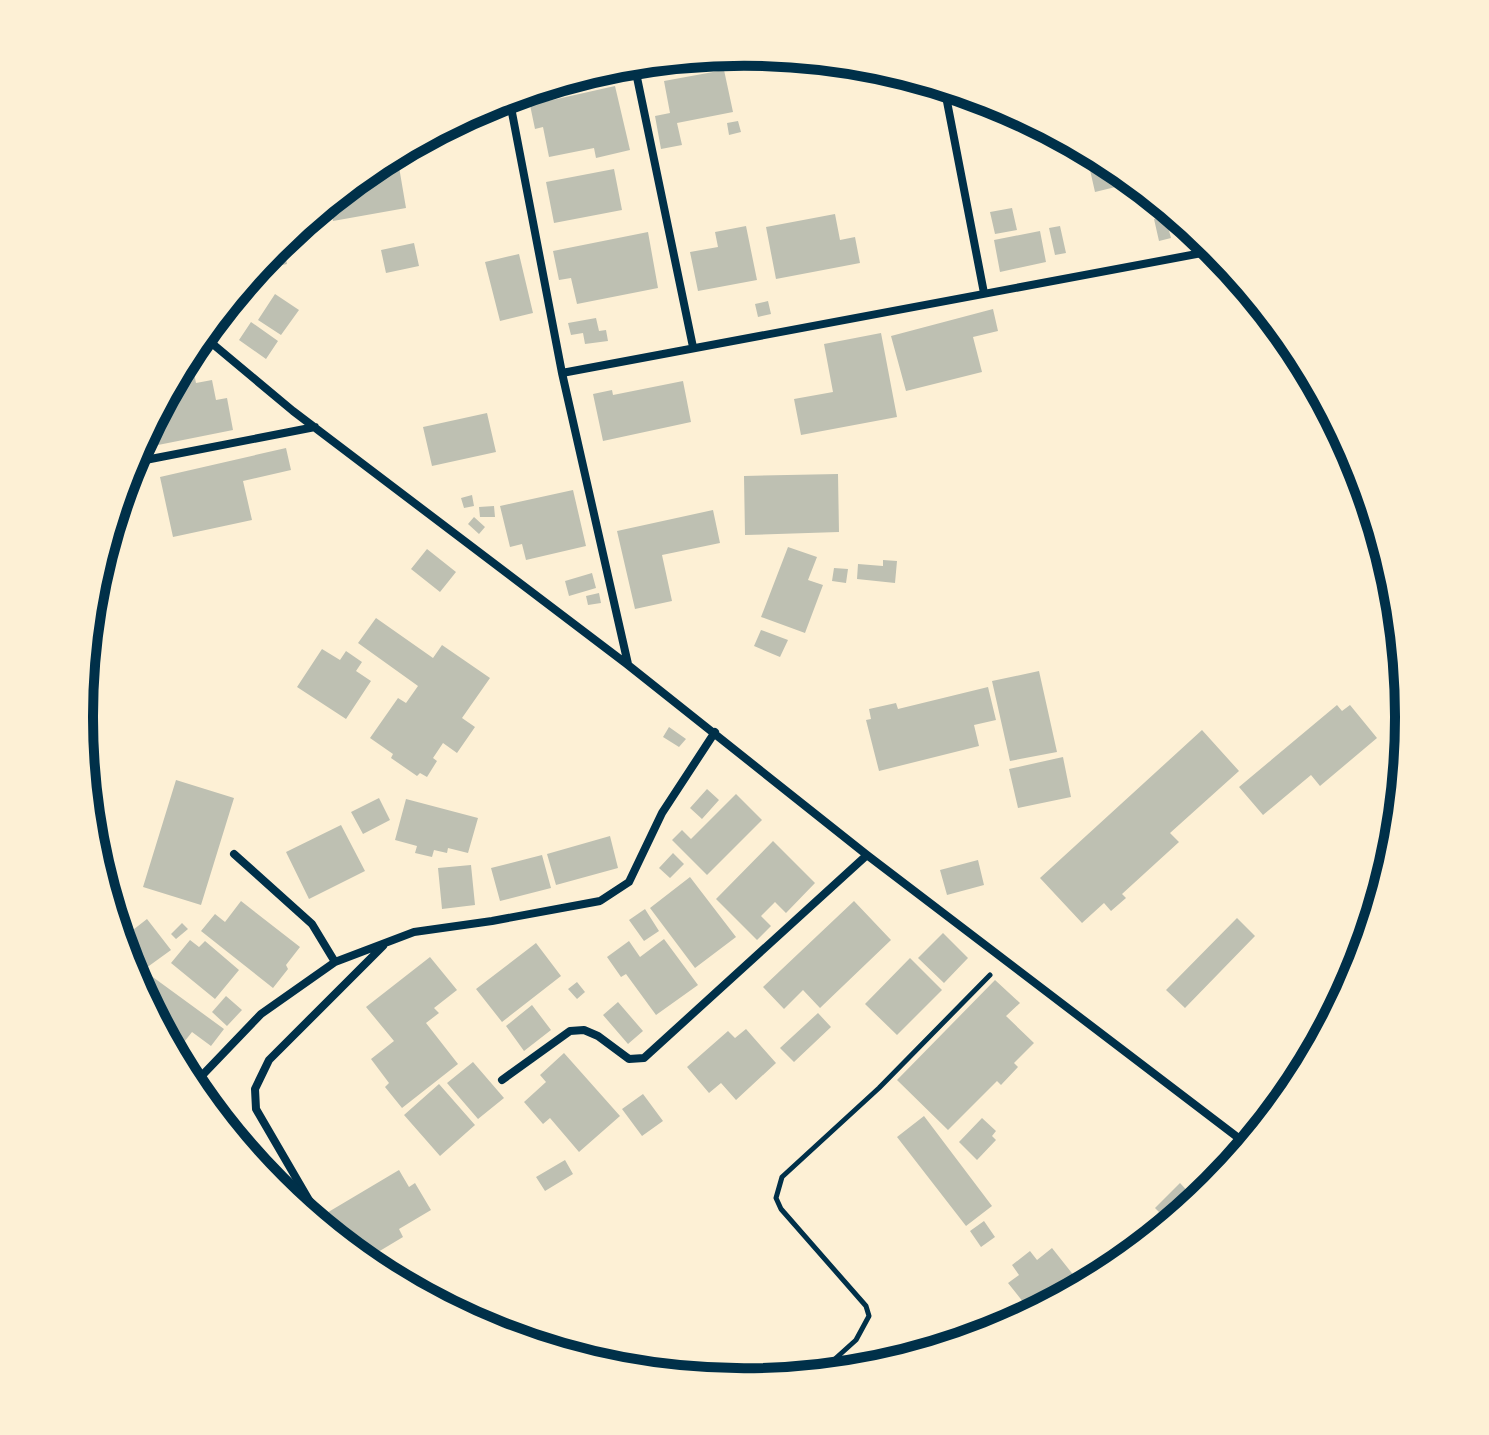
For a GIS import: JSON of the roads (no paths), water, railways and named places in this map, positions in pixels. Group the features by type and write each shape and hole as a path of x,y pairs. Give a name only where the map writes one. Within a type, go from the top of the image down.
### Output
{"street":[{"path":"637,76 693,347"},
{"path":"946,99 984,293"},
{"path":"511,110 562,373 628,665"},
{"path":"562,373 1201,253"},
{"path":"212,343 315,427 715,732 867,855 1240,1139"},
{"path":"147,459 315,427"},
{"path":"201,1076 261,1014 335,962 414,932 600,901 629,882 662,813 715,732"},
{"path":"234,854 312,924 335,962"},
{"path":"502,1080 570,1031 584,1030 598,1036 629,1059 644,1058 867,855"},
{"path":"311,1203 256,1109 255,1089 269,1060 386,943"}]}
